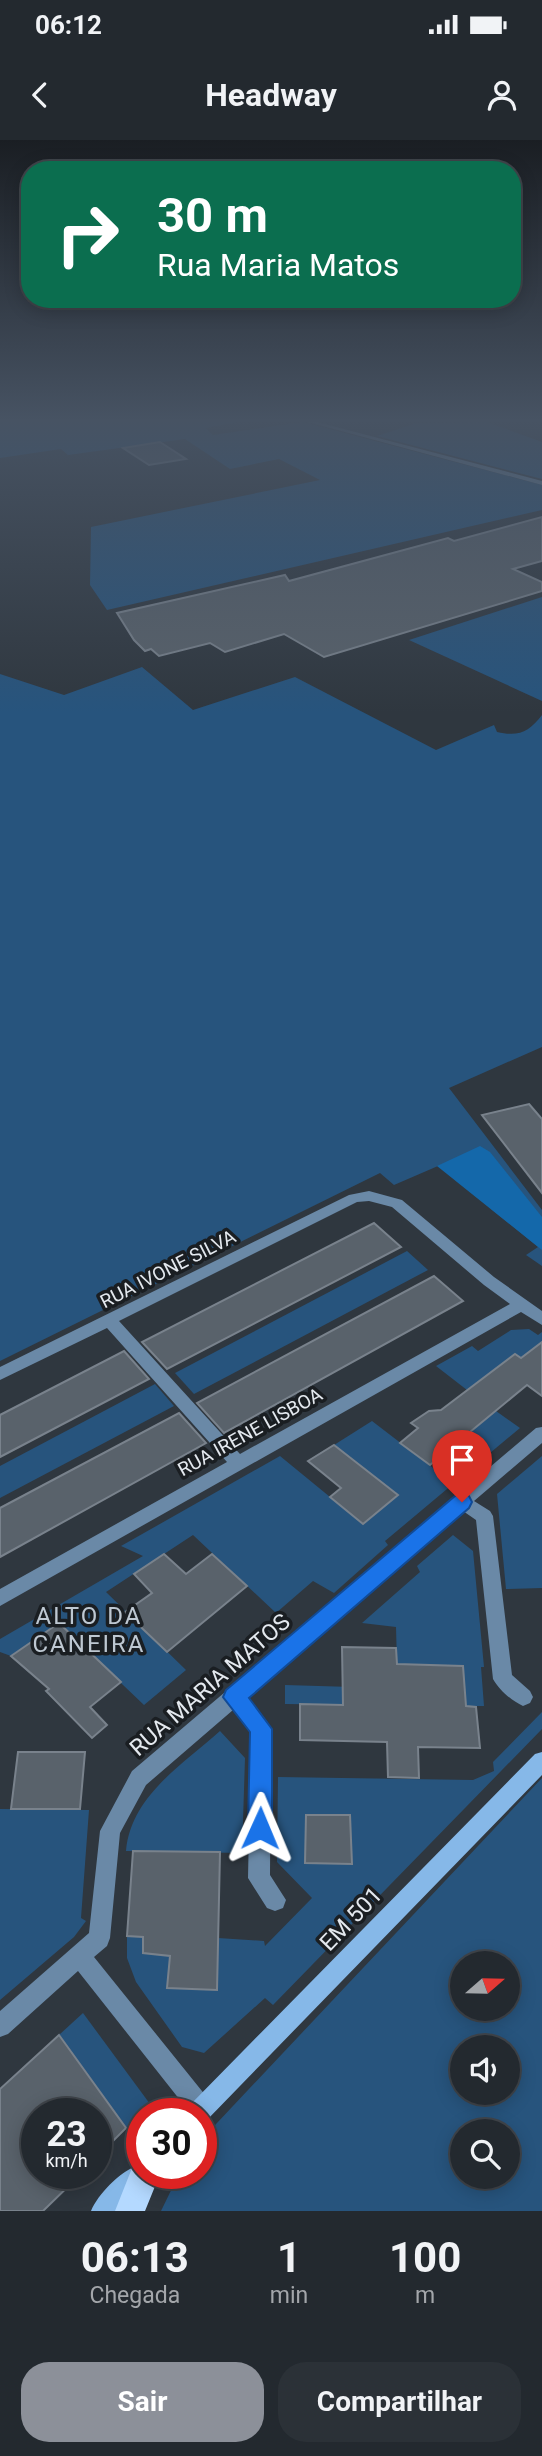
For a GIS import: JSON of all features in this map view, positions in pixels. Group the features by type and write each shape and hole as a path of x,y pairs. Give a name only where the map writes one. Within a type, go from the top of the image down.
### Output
{"main road":[{"name":"EM 501","path":"213,2098 542,1761"},
{"path":"103,2211 127,2189"},
{"path":"130,2211 138,2189"}],"street":[{"name":"RUA IVONE SILVA","path":"0,1374 354,1198 369,1196 397,1203 520,1305"},
{"path":"520,1305 542,1319"},
{"name":"RUA IRENE LISBOA","path":"0,1598 520,1305"},
{"path":"109,1320 238,1463"},
{"name":"RUA MARIA MATOS","path":"0,2026 99,1938 110,1831 139,1778 542,1433"},
{"path":"462,1502 484,1516 503,1679 523,1696"},
{"path":"234,1697 261,1729 259,1878 275,1900"},
{"path":"79,1955 190,2098"}],"shaded area":[{"path":"132,519 504,519 107,610 90,585 91,527"},
{"path":"542,597 542,701 409,640"},
{"path":"142,667 193,710 295,677 436,750 494,725 497,732 523,732 533,726 542,715 542,1047 449,1088 542,1210 542,1266 526,1255 538,1247 438,1166 394,1185 380,1173 0,1361 0,674 64,695"},
{"path":"480,1146 490,1152 542,1217 542,1250 437,1166"},
{"path":"407,1251 428,1270 194,1394 175,1373"},
{"path":"529,1329 538,1335 542,1332 542,1342 521,1359 515,1355 467,1390 436,1366 472,1346 478,1351 511,1330"},
{"path":"155,1384 174,1406 0,1498 0,1466"},
{"path":"496,1411 520,1428 385,1541 388,1545 334,1593 313,1581 276,1613 193,1535 106,1592 186,1670 144,1705 59,1624 11,1656 0,1652 0,1639 143,1556 121,1546 280,1456 363,1524 397,1495 334,1445 372,1421 445,1477 455,1468 441,1456"},
{"path":"542,1456 542,1588 506,1589 497,1494"},
{"path":"453,1535 473,1551 484,1667 481,1667 484,1706 466,1706 463,1666 397,1664 396,1627 362,1623 420,1572 417,1566"},
{"path":"285,1685 386,1688 361,1705 285,1704"},
{"path":"542,1712 542,1729 273,2005 265,1998 204,2053 182,2047 136,1982 127,1958 127,1936 143,1937 143,1953 170,1956 167,1988 216,1990 218,1938 264,1941 265,1946 312,1898 277,1862 278,1777 473,1780 494,1771 493,1762"},
{"path":"220,1731 245,1758 242,1853 126,1851 137,1814 148,1798 175,1769"},
{"path":"542,1778 542,2211 161,2211 172,2189 217,2189 217,2123"},
{"path":"0,1809 89,1810 81,1918 86,1921 74,1937 0,2000"},
{"path":"83,2013 146,2098 126,2098 126,2128 112,2109 112,2098 104,2098 59,2035"}],"building":[{"path":"542,519 542,561 513,569 542,582 542,591 324,657 284,634 225,652 210,643 159,656 151,649 145,651 134,640 117,613 285,575 289,581 448,538 454,541"},
{"path":"529,1104 542,1119 542,1193 482,1115"},
{"path":"374,1223 401,1247 167,1369 142,1342"},
{"path":"434,1276 463,1301 224,1433 197,1403"},
{"path":"542,1342 542,1396 527,1385 430,1465 400,1443 418,1428 411,1423 429,1411 441,1410 515,1354 521,1358"},
{"path":"124,1351 149,1379 0,1457 0,1415"},
{"path":"179,1413 206,1443 0,1557 0,1508"},
{"path":"334,1445 398,1495 363,1524 330,1497 341,1488 308,1461"},
{"path":"164,1554 186,1574 212,1554 247,1586 167,1652 125,1612 152,1593 134,1574"},
{"path":"59,1623 121,1682 90,1707 107,1725 92,1738 46,1691 49,1689 11,1656"},
{"path":"342,1647 396,1648 397,1664 463,1666 466,1706 476,1707 480,1748 418,1747 419,1778 388,1777 387,1742 300,1740 300,1704 343,1705"},
{"path":"18,1752 85,1752 80,1809 11,1809"},
{"path":"306,1815 350,1815 352,1864 305,1863"},
{"path":"133,1851 220,1852 217,1990 167,1988 170,1956 143,1953 143,1937 127,1936"},
{"path":"59,2035 104,2098 21,2098 21,2189 66,2189 43,2211 0,2211 0,2089"},
{"path":"112,2109 126,2128 112,2142"}],"district":[{"name":"ALTO DA CANEIRA","path":"89,1630"}],"route":[{"path":"260,1828 261,1729 234,1697 462,1502"}]}
